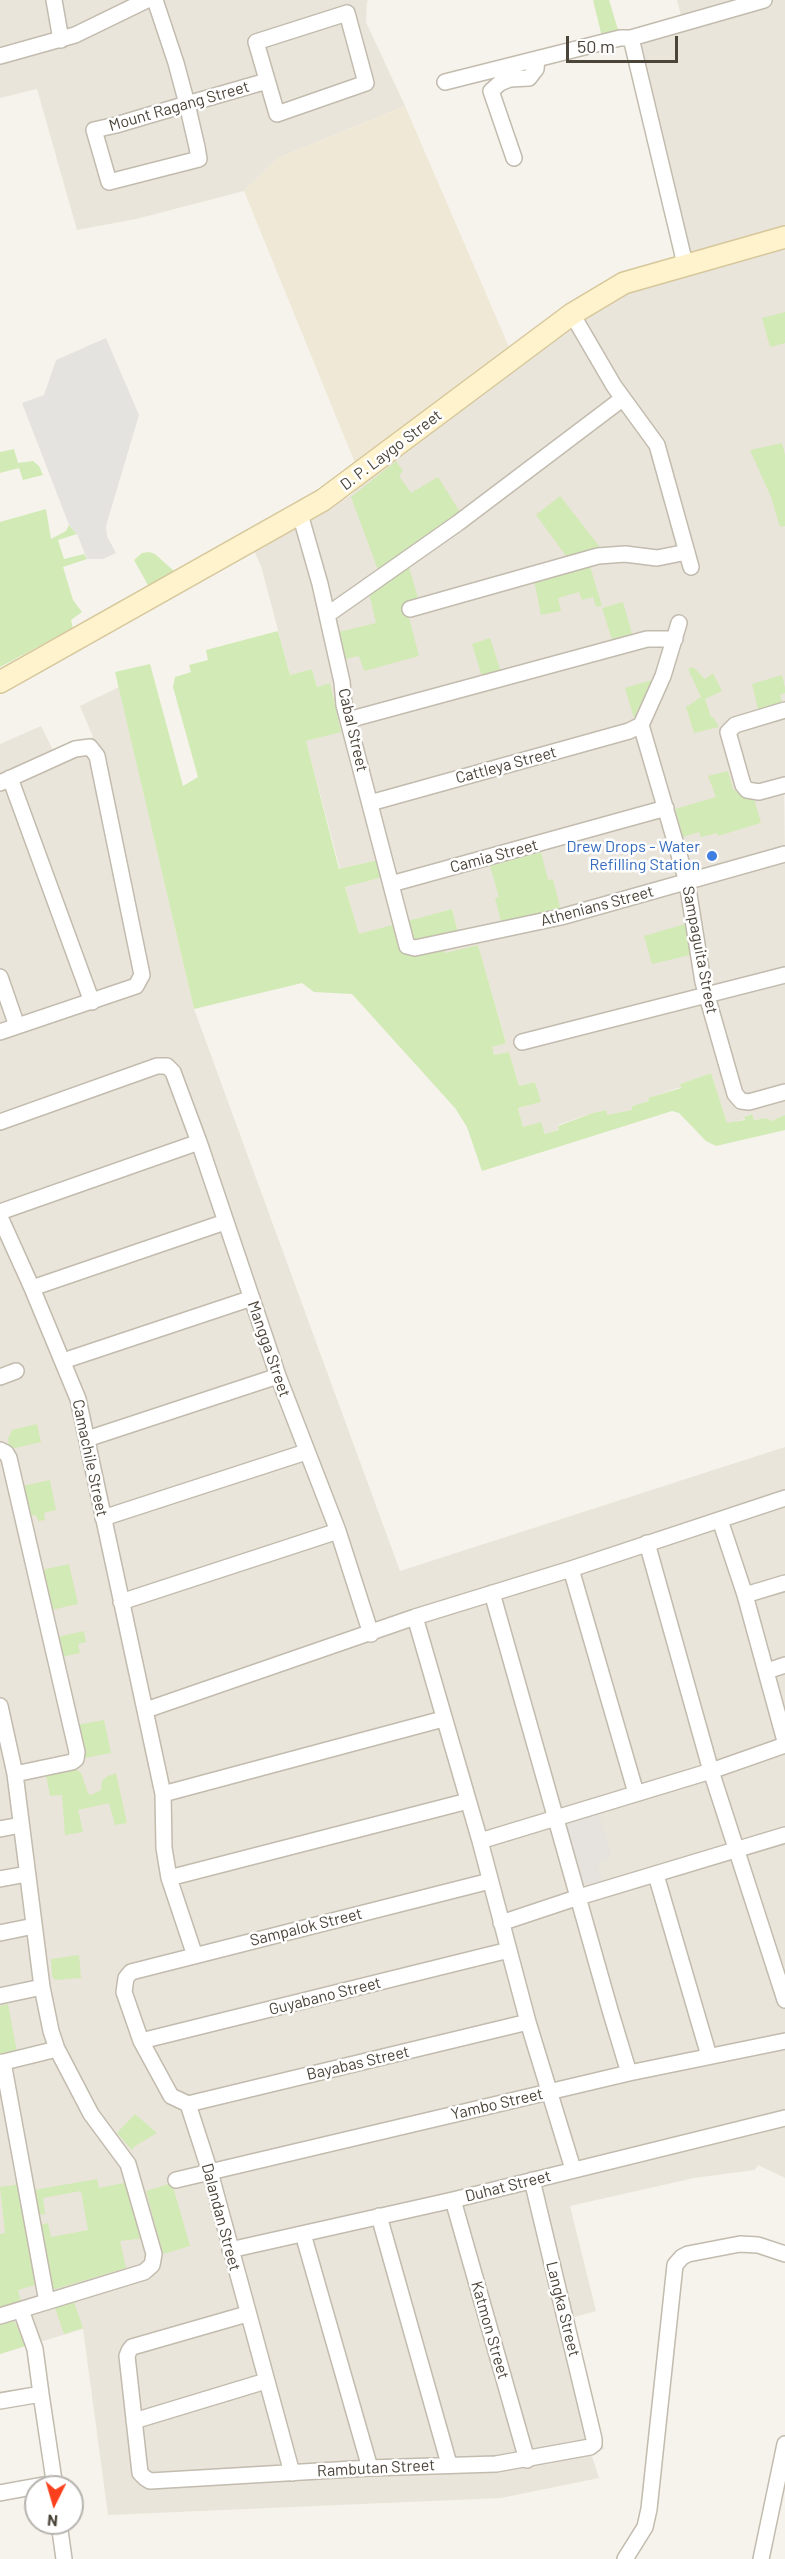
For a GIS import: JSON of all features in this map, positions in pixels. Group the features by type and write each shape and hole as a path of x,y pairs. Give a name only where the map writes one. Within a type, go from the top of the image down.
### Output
{"main road":[{"name":"D. P. Laygo Street","path":"0,682 300,514 346,485 572,314 624,283 785,237"}],"street":[{"path":"54,0 61,40"},
{"path":"0,56 61,40 147,0"},
{"path":"155,0 169,39 187,104"},
{"path":"445,82 620,38 631,39 764,0"},
{"name":"Mount Ragang Street","path":"346,13 366,83 277,114 267,81 256,42 346,13"},
{"path":"631,39 685,264"},
{"path":"514,158 491,91 510,79 529,78 536,69 537,59"},
{"name":"Mount Ragang Street","path":"187,104 199,159 109,182 94,130 267,81"},
{"path":"572,314 622,399 657,445 691,567"},
{"path":"327,615 458,523 622,399"},
{"name":"Cabal Street","path":"300,514 327,615 348,720 407,946"},
{"path":"410,609 598,556 625,554 657,558 687,552"},
{"path":"641,725 663,676 680,623"},
{"path":"348,720 647,639 675,639"},
{"path":"785,710 735,725 728,732 745,788 749,792 785,786"},
{"name":"Cattleya Street","path":"370,803 629,731 641,725"},
{"name":"Sampaguita Street","path":"641,725 687,882 706,997 735,1094 741,1101 746,1102 785,1092"},
{"path":"0,1032 92,1002 136,986 142,975 97,756 90,747 75,748 5,780 92,1002"},
{"name":"Camia Street","path":"392,884 666,808"},
{"name":"Athenians Street","path":"407,946 415,948 561,917 785,854"},
{"path":"522,1042 706,997 785,975"},
{"path":"0,977 17,1026"},
{"name":"Mangga Street","path":"0,1122 157,1066 166,1066 173,1072 278,1376 338,1531 371,1634"},
{"path":"0,1212 199,1142"},
{"name":"Camachile Street","path":"0,1217 78,1399 163,1794 164,1848 169,1878 195,1956"},
{"path":"32,1288 225,1222"},
{"path":"63,1361 252,1298"},
{"path":"0,1377 16,1371"},
{"path":"87,1439 278,1376"},
{"path":"0,1450 9,1458 77,1752 76,1759 72,1762 10,1770"},
{"path":"103,1518 306,1452"},
{"path":"146,1710 415,1617 571,1569 785,1498"},
{"path":"480,1841 711,1772 785,1743 745,1595 720,1520"},
{"path":"121,1602 338,1531"},
{"path":"647,1543 711,1772 785,2000"},
{"path":"571,1569 636,1793"},
{"path":"745,1595 785,1583"},
{"path":"492,1593 629,2073"},
{"path":"415,1617 480,1841 528,2022 573,2169"},
{"path":"767,1671 785,1665"},
{"path":"0,1710 21,1825 48,2022 57,2049 97,2125 118,2148 128,2164 154,2261 144,2272 0,2316"},
{"path":"163,1794 443,1719"},
{"path":"169,1878 468,1801"},
{"path":"0,1829 21,1825"},
{"path":"501,1923 785,1835"},
{"path":"0,1879 27,1874"},
{"path":"656,1875 710,2056"},
{"name":"Sampalok Street","path":"141,2041 124,1992 126,1978 131,1972 490,1881"},
{"path":"0,1933 34,1926"},
{"name":"Guyabano Street","path":"141,2041 509,1950"},
{"path":"0,1996 42,1988"},
{"name":"Bayabas Street","path":"188,2104 528,2022"},
{"path":"141,2041 171,2096 188,2104"},
{"name":"Yambo Street","path":"176,2180 629,2073 785,2041"},
{"path":"46,2302 2,2062 57,2049"},
{"name":"Dalandan Street","path":"188,2104 210,2172 292,2473"},
{"name":"Duhat Street","path":"230,2250 453,2200 785,2118"},
{"name":"Langka Street","path":"532,2180 594,2439"},
{"name":"Katmon Street","path":"453,2200 527,2460"},
{"path":"379,2216 449,2464"},
{"path":"303,2234 370,2468"},
{"path":"625,2559 645,2528 649,2509 675,2265 688,2254 740,2244 758,2246 785,2254"},
{"path":"21,2310 35,2349 53,2475"},
{"path":"247,2314 132,2348 127,2356 134,2421 266,2381"},
{"path":"0,2401 41,2394"},
{"name":"Rambutan Street","path":"134,2421 140,2473 150,2481 449,2464 496,2464 590,2447 594,2444 594,2439"},
{"path":"761,2559 785,2444"},
{"path":"0,2493 24,2489"},
{"path":"61,2535 64,2559"}],"shaded area":[{"path":"0,0 370,0 367,1 366,22 405,106 278,158 244,191 136,219 77,230 37,89 0,98"},
{"path":"677,0 761,0 683,23"},
{"path":"766,0 785,0 785,236 685,263 631,39"},
{"path":"405,106 509,347 355,463 244,191 278,158"},
{"path":"785,243 785,709 735,724 729,728 728,732 742,786 745,789 729,735 730,729 735,725 785,710 785,785 758,792 749,791 759,793 784,787 785,853 687,881 671,827 686,881 702,979 688,882 785,855 785,974 706,996 737,1099 751,1103 785,1093 785,1115 771,1121 766,1118 754,1120 751,1114 744,1117 745,1119 727,1124 711,1073 680,1084 681,1087 648,1098 649,1101 632,1106 633,1110 607,1116 605,1110 593,1113 558,1125 559,1130 545,1134 541,1123 523,1127 518,1108 540,1102 535,1082 519,1086 509,1052 494,1056 491,1047 506,1042 478,946 445,954 442,940 459,936 452,909 359,935 345,887 383,877 379,860 340,869 306,741 341,731 330,684 317,687 312,669 290,675 261,566 253,548 298,522 317,589 343,705 391,884 666,809 643,725 665,676 676,639 652,636 349,719 327,616 459,524 622,401 657,445 692,568 658,443 622,397 588,342 582,329 583,315 633,288"},
{"path":"571,323 620,399 327,614 304,518 348,497 422,435"},
{"path":"106,338 139,415 106,526 107,536 116,553 103,559 87,559 77,534 69,525 22,403 44,395 56,360"},
{"path":"670,639 641,724 371,802 349,721"},
{"path":"119,687 194,1009 400,1571 785,1447 785,2178 758,2165 755,2170 694,2178 570,2206 596,2311 571,2318 604,2449 591,2453 599,2478 501,2498 108,2515 83,2329 0,2354 0,744 41,726 55,754 93,737 80,706"},
{"path":"641,727 665,808 392,883 371,803"},
{"path":"785,976 785,1091 743,1101 707,997"},
{"path":"598,1812 612,1857 597,1862 603,1883 589,1887 581,1880 566,1827 570,1821"}],"green space":[{"path":"593,0 609,0 619,33 602,37"},
{"path":"785,312 785,343 770,347 762,318"},
{"path":"782,443 785,455 785,526 780,527 771,497 750,450"},
{"path":"14,449 18,463 33,461 39,466 43,475 23,480 19,468 0,473 0,452"},
{"path":"396,461 403,471 399,476 411,493 438,477 460,512 378,570 351,497"},
{"path":"560,496 603,551 569,560 536,515"},
{"path":"46,509 51,539 66,531 69,525 77,534 58,540 64,559 84,554 87,559 63,567 73,600 82,612 71,620 73,628 0,667 0,522"},
{"path":"142,553 155,554 175,572 149,587 134,560"},
{"path":"589,563 602,606 596,607 593,597 582,600 579,592 558,598 561,611 541,615 534,580"},
{"path":"409,567 419,602 406,606 419,656 364,671 359,656 340,660 334,633 376,623 369,594"},
{"path":"623,602 633,637 613,643 602,608"},
{"path":"278,631 290,675 312,669 317,687 330,683 341,732 306,741 339,869 378,860 383,877 345,887 359,934 452,909 459,936 442,940 445,953 478,945 506,1043 492,1047 494,1055 509,1052 519,1086 535,1082 541,1102 518,1108 523,1127 541,1122 545,1134 559,1130 558,1126 593,1113 606,1110 607,1115 632,1110 632,1106 649,1101 648,1098 681,1088 680,1084 711,1073 727,1123 745,1120 744,1117 752,1114 754,1120 766,1118 771,1121 785,1115 785,1130 716,1146 706,1141 679,1113 672,1111 482,1171 467,1127 455,1108 352,994 314,992 302,983 194,1009 115,672 150,664 183,786 198,777 173,687 175,677 191,672 189,665 208,660 206,650"},
{"path":"490,638 501,672 482,677 472,644"},
{"path":"693,667 705,679 713,673 722,691 705,699 711,717 719,727 694,733 686,707 701,697 688,669"},
{"path":"782,675 785,693 780,695 782,702 758,709 752,684"},
{"path":"652,680 634,718 625,688"},
{"path":"728,771 733,789 745,798 754,799 761,823 718,836 717,833 701,837 699,832 683,837 675,809 716,797 708,776"},
{"path":"541,852 548,880 553,879 561,911 502,926 495,898 499,897 490,866"},
{"path":"685,924 690,955 652,964 644,936"},
{"path":"37,1424 41,1442 11,1449 9,1447 8,1439 12,1430"},
{"path":"50,1480 56,1510 44,1513 45,1520 38,1521 36,1515 30,1516 23,1486"},
{"path":"69,1564 78,1604 51,1610 42,1570"},
{"path":"84,1631 86,1642 78,1644 80,1653 61,1657 57,1637"},
{"path":"104,1720 111,1753 85,1758 77,1725"},
{"path":"74,1768 81,1773 88,1793 91,1795 101,1790 102,1781 106,1777 116,1773 127,1823 115,1825 109,1803 78,1810 83,1832 65,1835 62,1795 50,1796 46,1774"},
{"path":"79,1955 81,1978 55,1980 52,1976 51,1959"},
{"path":"8,2004 17,2052 0,2057 0,2006"},
{"path":"135,2114 157,2133 132,2150 117,2133"},
{"path":"97,2179 99,2188 129,2182 144,2238 120,2241 126,2268 52,2288 40,2225 48,2223 51,2237 88,2230 81,2191 43,2198 45,2214 38,2215 34,2190"},
{"path":"172,2183 190,2246 163,2254 146,2191"},
{"path":"20,2184 38,2284 18,2290 21,2302 0,2308 0,2234 5,2233 0,2187"},
{"path":"73,2299 83,2328 64,2334 54,2305"},
{"path":"12,2320 25,2346 0,2354 0,2321"}],"place":[{"name":"Drew Drops - Water Refilling Station","path":"712,856"}]}
